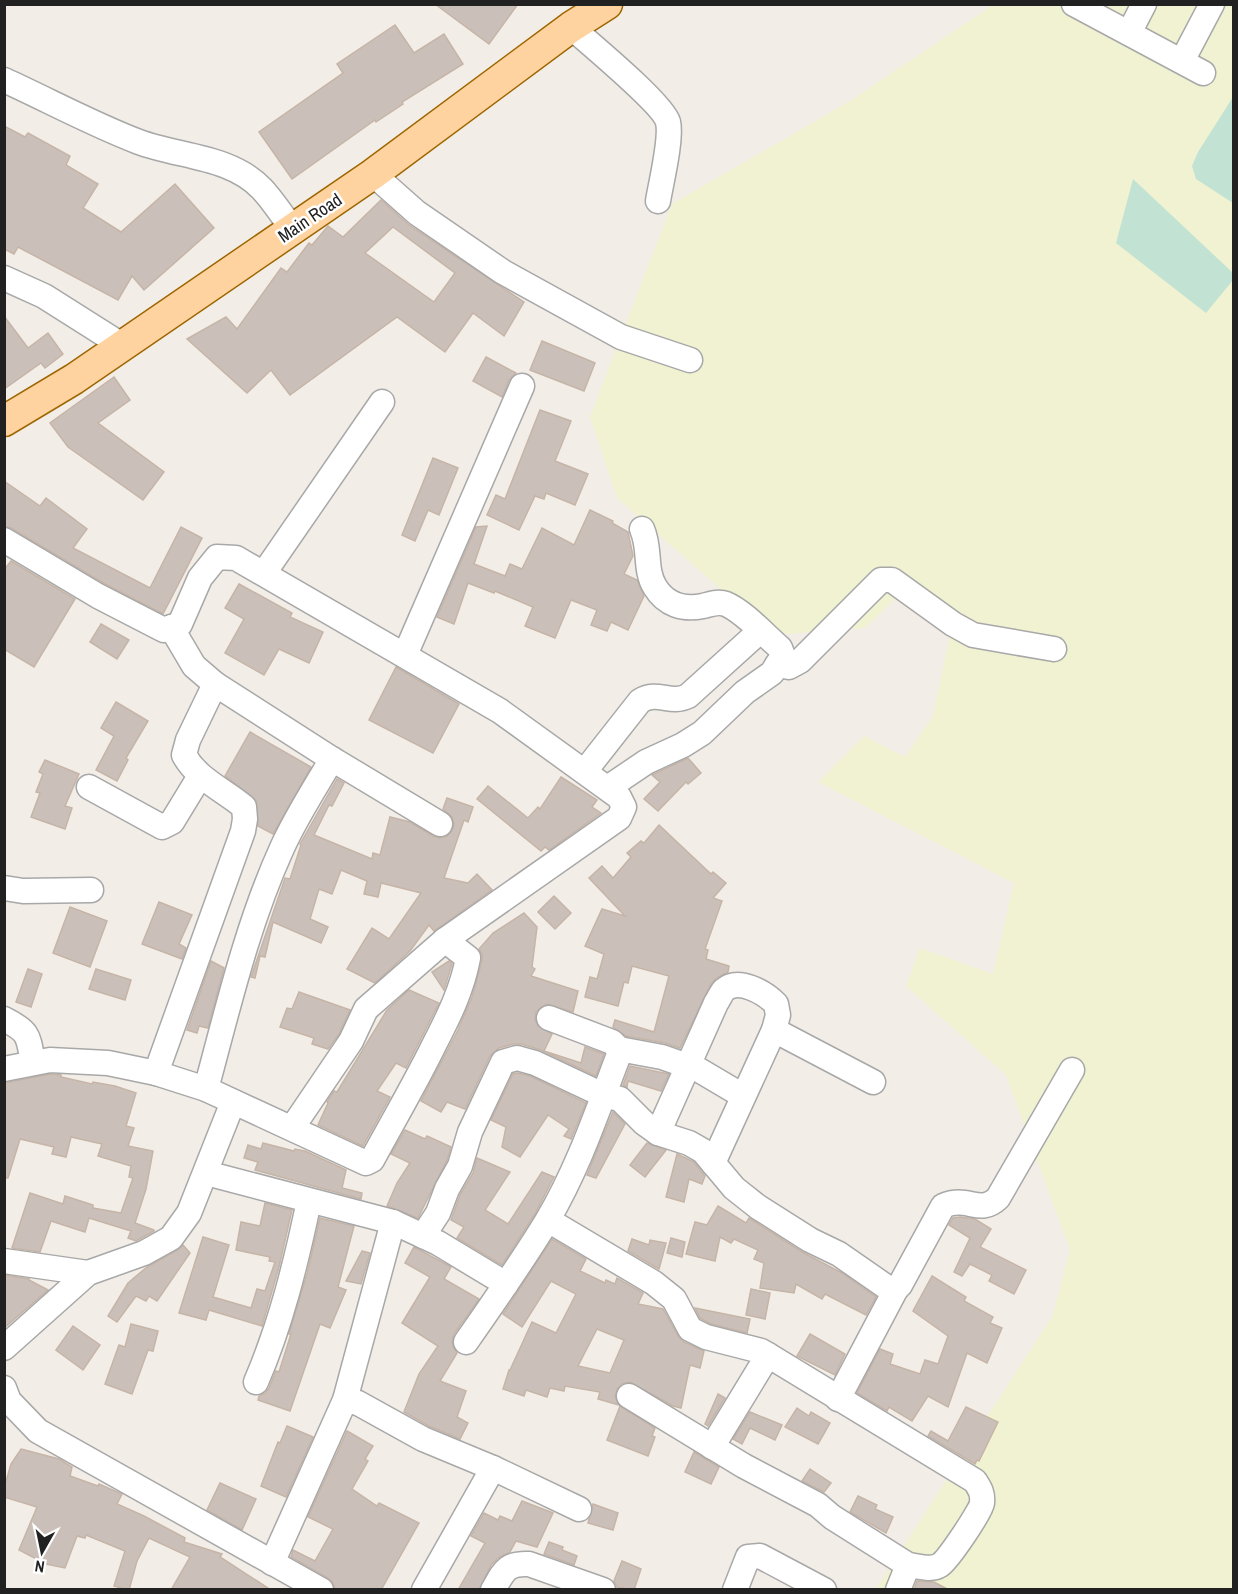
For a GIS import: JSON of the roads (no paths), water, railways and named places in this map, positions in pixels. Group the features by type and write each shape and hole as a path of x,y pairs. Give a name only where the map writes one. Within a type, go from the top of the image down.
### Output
{"main road":[{"name":"Main Road","path":"4,421 74,379 293,230 373,174 571,27 607,4"}],"street":[{"path":"1074,4 1203,73"},
{"path":"1129,33 1144,4"},
{"path":"1182,61 1212,4"},
{"path":"571,27 648,97 668,121 668,136 658,201"},
{"path":"4,80 138,141 174,153 214,161 240,173 261,188 293,230"},
{"path":"373,174 417,213 503,272 621,337 690,360"},
{"path":"4,278 44,296 123,346"},
{"path":"405,655 522,386"},
{"path":"264,573 382,402"},
{"path":"609,787 645,762 683,745 702,733 745,692 772,673 783,656 780,648 733,608 723,603 688,608 666,600 656,588 649,574 648,541 642,529"},
{"path":"4,540 98,596 164,630 180,624 200,578 218,557 236,558 500,711 619,796 624,807 620,818 445,940 366,1009 351,1041 292,1128"},
{"path":"777,665 789,667 800,661 880,580 892,580 953,624 973,635 1054,649"},
{"path":"171,627 194,666 215,684 332,759 440,824"},
{"path":"585,771 640,701 647,696 657,695 680,700 688,696 760,631"},
{"path":"156,1073 243,831 245,819 244,807 200,776 191,768 184,755 188,740 215,684"},
{"path":"206,1089 247,938 268,883 286,838 332,759"},
{"path":"89,787 162,827 172,822 200,776"},
{"path":"4,888 23,891 91,890"},
{"path":"4,1069 50,1060 108,1063 156,1073 206,1089 366,1163 372,1160 426,1062 455,1003 465,976 468,958 445,940"},
{"path":"658,1133 716,1003 724,990 733,985 745,986 769,997 776,1004 778,1015 774,1030 713,1163"},
{"path":"549,1018 612,1042 619,1049 652,1055 699,1070 743,1096"},
{"path":"4,1019 22,1029 28,1039 33,1063"},
{"path":"774,1030 873,1082"},
{"path":"466,1342 548,1220 575,1167 599,1111 619,1049"},
{"path":"423,1236 438,1213 447,1189 460,1166 470,1132 503,1062 518,1058 535,1063 603,1095 620,1099 644,1123 658,1133 689,1143 703,1151 734,1188 758,1207 810,1240 838,1254 885,1286 896,1289"},
{"path":"838,1399 943,1206 953,1202 964,1202 980,1207 990,1205 998,1198 1072,1070"},
{"path":"4,1348 88,1273 144,1253 171,1238 189,1213 233,1102"},
{"path":"206,1173 393,1222 423,1236 506,1284"},
{"path":"256,1382 266,1360 290,1288 309,1201"},
{"path":"548,1220 654,1283 674,1299 690,1329 706,1337 768,1355 975,1481 982,1493 982,1506 941,1564 930,1568 908,1565 832,1517 818,1505 712,1447 629,1396"},
{"path":"273,1563 345,1400 393,1222"},
{"path":"4,1261 88,1273"},
{"path":"712,1447 768,1355"},
{"path":"6,1400 38,1431 321,1590"},
{"path":"345,1400 358,1403 423,1439 493,1468 579,1509"},
{"path":"423,1590 493,1468"},
{"path":"735,1590 748,1557 760,1556 824,1590"},
{"path":"493,1590 506,1568 518,1563 529,1564 603,1590"},
{"path":"898,1590 908,1565"}]}
